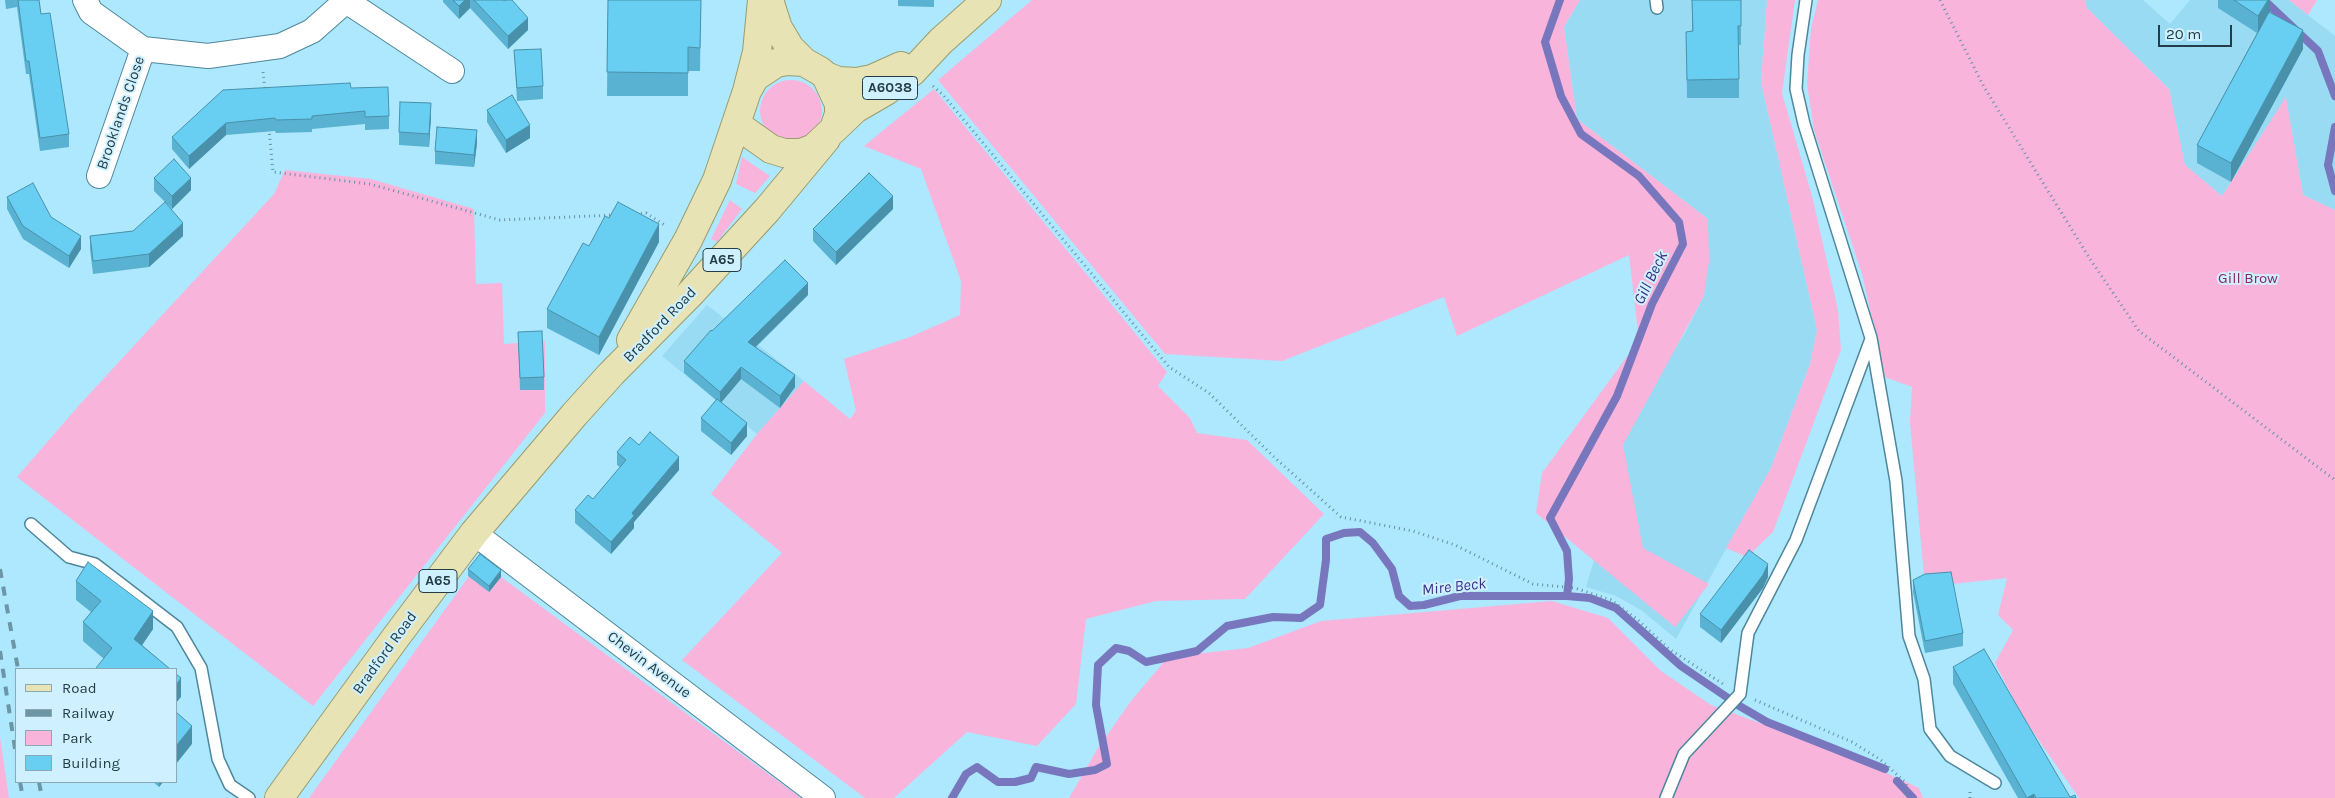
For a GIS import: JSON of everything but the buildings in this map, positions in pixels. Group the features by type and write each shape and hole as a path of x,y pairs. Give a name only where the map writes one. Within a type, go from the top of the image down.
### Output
{"main road":[{"name":"A65","path":"737,124 757,52 762,0"},
{"name":"A65","path":"768,0 778,28 790,48 815,70 839,104 839,114 830,134"},
{"name":"A6038","path":"830,134 855,109 902,80 941,41 987,0"},
{"name":"A6038","path":"815,70 848,82 872,79 901,65 941,41"},
{"name":"A65","path":"747,91 756,77 768,67 787,61 815,70"},
{"path":"737,124 771,150 784,153 808,150 830,134"},
{"name":"Bradford Road","path":"611,374 688,240 717,180 737,124"},
{"name":"Bradford Road","path":"279,798 474,533 611,374 689,295 741,238 830,134"}],"street":[{"path":"85,0 91,12 143,49 208,56 280,46 312,31 347,0 452,71"},
{"name":"Brooklands Close","path":"99,176 143,49"},
{"name":"Chevin Avenue","path":"474,533 823,798"}],"lane":[{"path":"1806,0 1798,55 1796,88 1804,124 1871,338 1896,481 1910,636 1924,680 1930,729 1950,756 1995,783"},
{"path":"1666,798 1684,754 1740,694 1748,632 1796,540 1871,338"},
{"path":"31,524 69,558 95,564 177,627 202,668 218,759 230,785 248,798"}],"path":[{"path":"1940,0 1984,87 2090,259 2139,331 2335,480"},
{"path":"261,49 266,96"},
{"path":"932,86 944,96 1169,367 1209,393 1273,456 1341,517 1413,531 1455,545 1533,584 1576,588 1611,600 1638,620 1669,649 1740,694 1852,742 1882,760 1906,783 1907,789 1904,796"},
{"path":"268,125 273,172 370,184 500,220 617,214"},
{"path":"626,214 646,213 688,240"}],"shaded area":[{"path":"1580,0 1767,0 1761,82 1817,330 1810,364 1771,468 1676,639 1641,610 1616,596 1586,587 1601,537 1595,478 1685,333 1704,296 1708,219 1577,119 1564,27"},
{"path":"2085,0 2143,0 2170,24 2190,0 2289,0 2335,36 2335,210 2303,195 2286,98 2222,196 2185,165 2169,89 2087,8"},
{"path":"707,305 804,381 757,434 662,356"}],"green space":[{"path":"1032,0 1580,0 1564,27 1577,119 1708,219 1709,260 1704,296 1623,445 1643,548 1709,584 1675,627 1536,513 1542,473 1639,340 1629,255 1457,336 1444,297 1282,361 1165,354 938,80"},
{"path":"1767,0 1795,0 1782,93 1812,196 1838,310 1841,350 1773,532 1747,557 1726,548 1771,468 1810,364 1817,330 1761,82"},
{"name":"Gill Brow","path":"1818,0 2085,0 2087,8 2169,89 2185,165 2222,196 2286,97 2303,195 2335,210 2335,798 2079,798 2024,719 1995,663 2013,630 1998,615 2007,578 1925,587 1910,423 1912,387 1885,377 1862,274 1814,130 1807,84 1811,29"},
{"path":"2289,0 2317,0 2308,15"},
{"path":"785,80 797,80 813,89 820,99 822,111 820,123 813,133 797,142 785,142 774,137 765,128 760,117 760,105 765,94 774,85"},
{"path":"934,89 1167,372 1158,386 1190,418 1197,433 1247,440 1324,514 1245,599 1156,601 1086,619 1076,704 1037,746 967,732 894,798 865,798 682,660 782,553 711,494 757,434 804,381 850,419 856,411 844,359 910,337 960,315 961,281 921,169 864,146"},
{"path":"742,157 770,176 755,193 736,184"},
{"path":"285,170 371,179 474,209 476,284 502,283 504,344 545,341 545,413 313,706 17,477 81,403 274,194"},
{"path":"730,200 742,209 717,242 711,239"},
{"path":"480,561 501,577 801,798 309,798"},
{"path":"1552,601 1608,618 1661,671 1711,705 1849,756 1919,788 1923,798 1069,798 1098,748 1131,701 1168,657 1248,648 1321,621"},
{"path":"0,737 9,798 0,798"}],"waterway":[{"name":"Gill Beck","path":"1560,0 1545,42 1561,96 1581,134 1639,176 1679,222 1683,244 1652,304 1617,396 1550,518 1567,551 1569,579 1567,596"},
{"name":"Gill Beck","path":"2264,0 2318,51 2335,96"},
{"name":"Gill Beck","path":"2335,127 2328,165 2335,191"},
{"name":"Mire Beck","path":"952,798 966,774 977,767 998,782 1015,782 1031,778 1036,767 1069,774 1095,770 1107,764 1096,705 1098,665 1116,648 1129,651 1146,662 1197,651 1227,626 1273,617 1301,618 1320,605 1326,560 1326,539 1344,533 1360,532 1373,543 1392,569 1399,596 1410,606 1424,605 1460,596 1567,596 1590,598 1616,608 1681,666 1728,698"},
{"path":"1736,704 1767,722 1885,769"},
{"path":"1897,781 1913,798"}],"railway":[{"path":"0,569 18,668"},
{"path":"0,651 15,748"},
{"path":"20,783 23,798"},
{"path":"39,783 42,798"}]}
